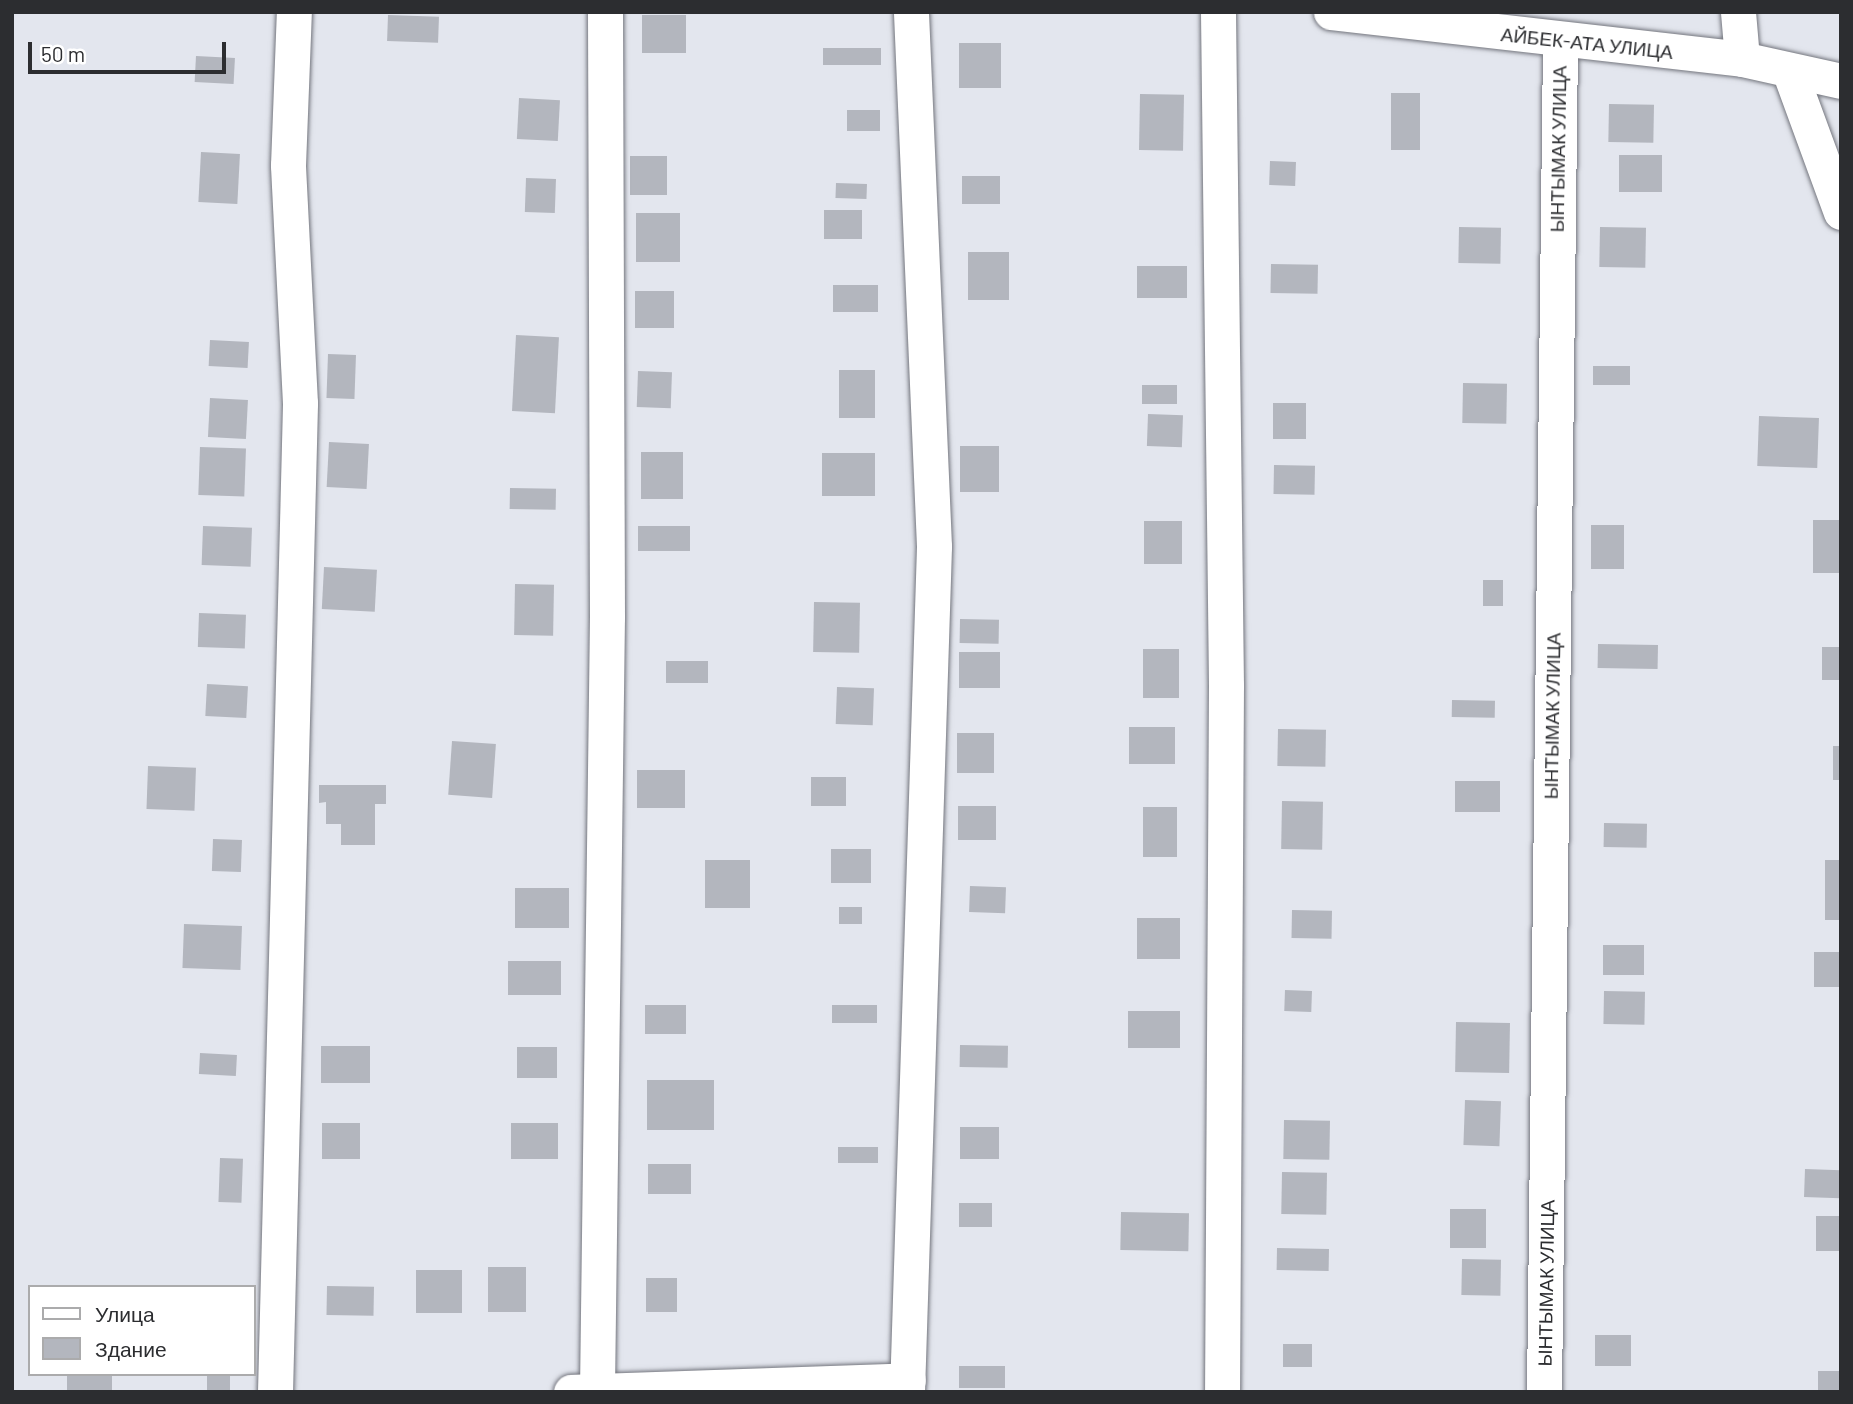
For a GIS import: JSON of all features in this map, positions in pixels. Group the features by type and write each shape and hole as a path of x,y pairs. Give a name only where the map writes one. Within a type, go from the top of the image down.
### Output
{"street":[{"path":"275,1392 300,403 288,165 294,12"},
{"path":"605,12 607,617 584,1391 907,1386 934,546 911,12"},
{"path":"1217,12 1226,685 1222,1392"},
{"name":"АЙБЕК-АТА УЛИЦА","path":"1331,12 1560,41 1742,59 1790,73 1841,81"},
{"path":"1738,12 1742,59"},
{"name":"ЫНТЫМАК УЛИЦА","path":"1544,1392 1560,41"},
{"path":"1790,73 1841,212"}],"building":[{"path":"388,15 439,17 438,43 387,41"},
{"path":"642,15 686,15 686,53 642,53"},
{"path":"959,43 1001,43 1001,88 959,88"},
{"path":"823,48 881,48 881,65 823,65"},
{"path":"196,56 235,58 234,84 195,82"},
{"path":"1391,93 1420,93 1420,150 1391,150"},
{"path":"1140,94 1184,95 1183,151 1139,150"},
{"path":"519,98 560,100 558,141 517,139"},
{"path":"1609,104 1654,105 1653,143 1608,142"},
{"path":"847,110 880,110 880,131 847,131"},
{"path":"201,152 240,154 237,204 198,202"},
{"path":"1619,155 1662,155 1662,192 1619,192"},
{"path":"630,156 667,156 667,195 630,195"},
{"path":"1270,161 1296,162 1295,186 1269,185"},
{"path":"962,176 1000,176 1000,204 962,204"},
{"path":"526,178 556,179 555,213 525,212"},
{"path":"836,183 867,184 866,199 835,198"},
{"path":"824,210 862,210 862,239 824,239"},
{"path":"636,213 680,213 680,262 636,262"},
{"path":"1459,227 1501,228 1500,264 1458,263"},
{"path":"1600,227 1646,228 1645,268 1599,267"},
{"path":"968,252 1009,252 1009,300 968,300"},
{"path":"1271,264 1318,265 1317,294 1270,293"},
{"path":"1137,266 1187,266 1187,298 1137,298"},
{"path":"833,285 878,285 878,312 833,312"},
{"path":"635,291 674,291 674,328 635,328"},
{"path":"516,335 559,337 555,413 512,411"},
{"path":"210,340 249,342 248,368 209,366"},
{"path":"328,354 356,355 354,399 326,398"},
{"path":"1593,366 1630,366 1630,385 1593,385"},
{"path":"839,370 875,370 875,418 839,418"},
{"path":"638,371 672,372 671,408 637,407"},
{"path":"1463,383 1507,384 1506,424 1462,423"},
{"path":"1142,385 1177,385 1177,404 1142,404"},
{"path":"210,398 248,400 246,439 208,437"},
{"path":"1273,403 1306,403 1306,439 1273,439"},
{"path":"1148,414 1183,415 1182,447 1147,446"},
{"path":"1759,416 1819,418 1817,468 1757,466"},
{"path":"329,442 369,444 367,489 327,487"},
{"path":"960,446 999,446 999,492 960,492"},
{"path":"200,447 246,449 244,497 198,495"},
{"path":"641,452 683,452 683,499 641,499"},
{"path":"822,453 875,453 875,496 822,496"},
{"path":"1274,465 1315,466 1314,495 1273,494"},
{"path":"510,488 556,489 556,510 510,509"},
{"path":"1813,520 1841,520 1841,573 1813,573"},
{"path":"1144,521 1182,521 1182,564 1144,564"},
{"path":"1591,525 1624,525 1624,569 1591,569"},
{"path":"203,526 252,528 251,567 202,565"},
{"path":"638,526 690,526 690,551 638,551"},
{"path":"324,567 377,570 375,612 322,609"},
{"path":"1483,580 1503,580 1503,606 1483,606"},
{"path":"515,584 554,585 553,636 514,635"},
{"path":"814,602 860,603 859,653 813,652"},
{"path":"199,613 246,615 245,649 198,647"},
{"path":"960,619 999,620 999,644 960,643"},
{"path":"1598,644 1658,645 1658,669 1598,668"},
{"path":"1822,647 1841,647 1841,680 1822,680"},
{"path":"1143,649 1179,649 1179,698 1143,698"},
{"path":"959,652 1000,652 1000,688 959,688"},
{"path":"666,661 708,661 708,683 666,683"},
{"path":"207,684 248,686 246,718 205,716"},
{"path":"837,687 874,688 873,725 836,724"},
{"path":"1452,700 1495,701 1495,718 1452,717"},
{"path":"1129,727 1175,727 1175,764 1129,764"},
{"path":"1278,729 1326,730 1325,767 1277,766"},
{"path":"957,733 994,733 994,773 957,773"},
{"path":"452,741 496,744 492,798 448,795"},
{"path":"1833,746 1841,746 1841,780 1833,780"},
{"path":"148,766 196,768 194,811 146,809"},
{"path":"637,770 685,770 685,808 637,808"},
{"path":"811,777 846,777 846,806 811,806"},
{"path":"1455,781 1500,781 1500,812 1455,812"},
{"path":"319,785 386,785 386,804 375,804 375,845 341,845 341,824 326,824 326,802 319,803"},
{"path":"1282,801 1323,802 1322,850 1281,849"},
{"path":"958,806 996,806 996,840 958,840"},
{"path":"1143,807 1177,807 1177,857 1143,857"},
{"path":"1604,823 1647,824 1647,848 1604,847"},
{"path":"213,839 242,840 241,872 212,871"},
{"path":"831,849 871,849 871,883 831,883"},
{"path":"705,860 750,860 750,908 705,908"},
{"path":"1825,860 1841,860 1841,920 1825,920"},
{"path":"970,886 1006,887 1005,913 969,912"},
{"path":"515,888 569,888 569,928 515,928"},
{"path":"839,907 862,907 862,924 839,924"},
{"path":"1292,910 1332,911 1332,939 1292,938"},
{"path":"1137,918 1180,918 1180,959 1137,959"},
{"path":"184,924 242,926 240,970 182,968"},
{"path":"1603,945 1644,945 1644,975 1603,975"},
{"path":"1814,952 1841,952 1841,987 1814,987"},
{"path":"508,961 561,961 561,995 508,995"},
{"path":"1285,990 1312,991 1311,1012 1284,1011"},
{"path":"1604,991 1645,992 1644,1025 1603,1024"},
{"path":"645,1005 686,1005 686,1034 645,1034"},
{"path":"832,1005 877,1005 877,1023 832,1023"},
{"path":"1128,1011 1180,1011 1180,1048 1128,1048"},
{"path":"1456,1022 1510,1023 1509,1073 1455,1072"},
{"path":"960,1045 1008,1046 1008,1068 960,1067"},
{"path":"321,1046 370,1046 370,1083 321,1083"},
{"path":"517,1047 557,1047 557,1078 517,1078"},
{"path":"200,1053 237,1055 236,1076 199,1074"},
{"path":"647,1080 714,1080 714,1130 647,1130"},
{"path":"1465,1100 1501,1101 1499,1146 1463,1145"},
{"path":"1284,1120 1330,1121 1329,1160 1283,1159"},
{"path":"322,1123 360,1123 360,1159 322,1159"},
{"path":"511,1123 558,1123 558,1159 511,1159"},
{"path":"960,1127 999,1127 999,1159 960,1159"},
{"path":"838,1147 878,1147 878,1163 838,1163"},
{"path":"220,1158 243,1159 241,1203 218,1202"},
{"path":"648,1164 691,1164 691,1194 648,1194"},
{"path":"1805,1169 1841,1170 1840,1198 1804,1197"},
{"path":"1282,1172 1327,1173 1326,1215 1281,1214"},
{"path":"959,1203 992,1203 992,1227 959,1227"},
{"path":"1450,1209 1486,1209 1486,1248 1450,1248"},
{"path":"1121,1212 1189,1213 1188,1251 1120,1250"},
{"path":"1816,1216 1841,1216 1841,1251 1816,1251"},
{"path":"1277,1248 1329,1249 1329,1271 1277,1270"},
{"path":"1462,1259 1501,1260 1500,1296 1461,1295"},
{"path":"488,1267 526,1267 526,1312 488,1312"},
{"path":"416,1270 462,1270 462,1313 416,1313"},
{"path":"646,1278 677,1278 677,1312 646,1312"},
{"path":"327,1286 374,1287 373,1316 326,1315"},
{"path":"1595,1335 1631,1335 1631,1366 1595,1366"},
{"path":"1283,1344 1312,1344 1312,1367 1283,1367"},
{"path":"959,1366 1005,1366 1005,1388 959,1388"},
{"path":"1818,1371 1841,1371 1841,1392 1818,1392"},
{"path":"67,1376 112,1376 112,1392 67,1392"},
{"path":"207,1376 230,1376 230,1392 207,1392"}]}
